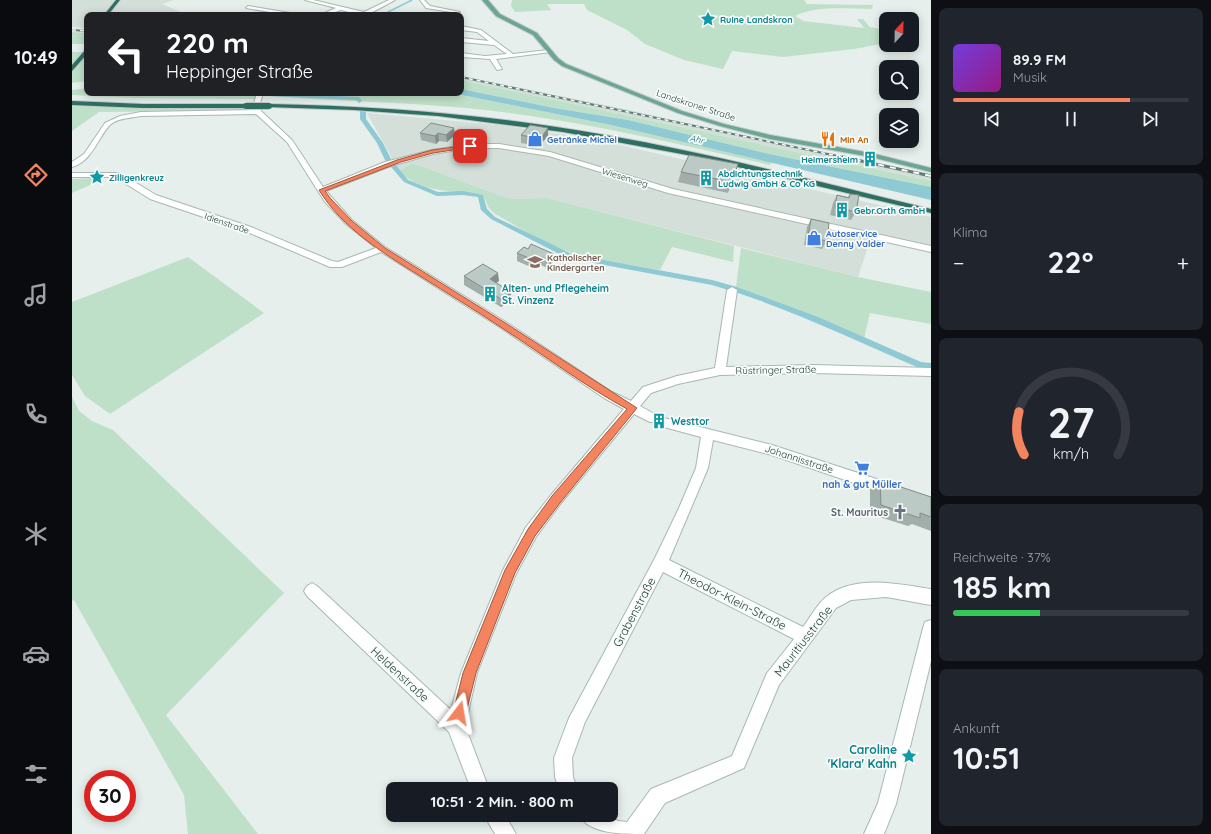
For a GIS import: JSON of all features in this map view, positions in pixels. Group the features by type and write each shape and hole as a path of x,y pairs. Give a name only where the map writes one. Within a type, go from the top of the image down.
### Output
{"highway":[{"path":"108,12 118,0"},
{"path":"116,12 125,0"},
{"path":"72,58 80,49"},
{"path":"72,69 84,54"},
{"path":"74,100 143,106 269,106 404,111 541,126 653,146 931,211"},
{"path":"844,191 883,194 931,205"}],"main road":[{"name":"Landskroner Straße","path":"484,0 488,2 494,11 510,22 539,37 548,52 557,61 574,70 706,120 758,134 871,155 931,170"}],"street":[{"path":"249,12 248,2 250,0"},
{"path":"307,0 356,12"},
{"path":"368,12 393,0"},
{"path":"422,0 428,7 458,12"},
{"path":"248,7 278,12"},
{"path":"330,12 341,8"},
{"path":"464,29 477,31 511,55"},
{"path":"464,40 494,43"},
{"path":"464,56 479,58 548,52"},
{"path":"492,57 499,69"},
{"path":"72,165 87,155 107,124 122,117 141,114 258,112 260,96"},
{"name":"Johannisstraße","path":"258,112 290,141 328,200 346,218 382,249 505,326 608,394 659,421 772,450 907,494"},
{"name":"Wiesenweg","path":"322,190 391,164 449,148 485,146 521,149 561,157 672,191 931,249"},
{"name":"Idienstraße","path":"72,175 117,175 153,197 248,230 330,264 339,265 382,249"},
{"path":"720,371 732,290"},
{"name":"Rüstringer Straße","path":"456,726 469,673 510,570 531,532 556,499 647,390 677,380 720,371 812,369 931,372"},
{"name":"Grabenstraße","path":"566,782 563,758 578,718 660,563 702,468 708,434"},
{"name":"Theodor-Klein-Straße","path":"660,563 805,636"},
{"name":"Mauritiusstraße","path":"633,833 658,796 738,762 773,679 831,603 850,593 886,590 931,597"},
{"name":"Heldenstraße","path":"312,591 456,726 477,782"},
{"path":"874,834 888,804 931,628"},
{"path":"498,822 506,834"},
{"path":"601,822 616,831 633,833"}],"shaded area":[{"path":"72,0 174,0 162,4 181,12 84,12 84,28 72,27"},
{"path":"464,77 629,110 774,143 931,174 931,181 464,81"},
{"path":"367,113 500,125 594,139 931,217 931,248 872,235 858,277 547,198 510,199 412,163 399,171"}],"green space":[{"path":"512,0 804,0 807,4 873,5 872,9 822,9 813,10 795,16 803,21 864,28 857,19 863,19 870,27 879,29 879,44 854,49 783,57 732,51 723,69 684,60 645,44 627,30 587,10 584,4 547,4 551,10 515,12 511,6"},
{"path":"72,32 84,33 84,44 72,44"},
{"path":"72,52 84,52 84,81 72,83"},
{"path":"464,81 931,181 931,187 769,154 628,120 554,108 464,90"},
{"path":"84,88 84,96 72,95 72,90"},
{"path":"464,95 611,125 772,162 770,165 581,124 505,112 442,106 269,96"},
{"path":"92,96 256,96 256,99 133,98"},
{"path":"72,106 243,108 242,111 99,112 72,131"},
{"path":"412,163 510,199 547,198 734,246 733,262 672,247 660,270 578,255 545,243 494,213 489,208 483,195 438,190 417,184 399,171"},
{"path":"94,178 99,181 72,193 72,179"},
{"path":"741,248 858,277 931,292 931,324 870,313 864,339 841,328 736,287"},
{"path":"188,257 264,313 110,414 85,396 72,375 72,302"},
{"path":"72,397 79,411 92,421 113,430 284,593 166,715 258,834 188,834 184,795 74,600 72,601"}],"water":[{"name":"Ahr","path":"464,90 554,108 628,120 769,154 931,187 931,200 611,125 464,95"}],"building":[{"path":"431,123 454,128 446,135 438,133 435,136 420,133"},
{"path":"530,125 548,128 540,139 521,135"},
{"path":"689,155 738,164 732,182 681,172"},
{"path":"850,194 859,195 856,212 835,207 837,195 849,198"},
{"path":"811,219 829,223 827,241 808,237"},
{"path":"531,244 554,254 548,260 541,257 536,261 517,253 524,247 528,249"},
{"path":"483,264 498,273 490,279 511,292 501,299 464,276"},
{"path":"880,480 931,497 931,517 920,513 920,518 881,505"}],"waterway":[{"path":"388,12 412,0"},
{"path":"294,96 359,99 359,101"},
{"path":"363,111 363,119 380,143 388,160 406,181 437,194 463,193 481,196 484,210 493,218 570,256 712,283 734,289 815,319 920,365 931,366"}],"railway":[{"path":"72,30 84,31"},
{"path":"464,78 847,158"},
{"path":"843,157 931,176"}],"place":[{"name":"Ruine Landskron","path":"708,19"},
{"name":"Getränke Michel","path":"535,139"},
{"name":"Min An","path":"828,139"},
{"name":"Heimersheim","path":"870,159"},
{"name":"Zilligenkreuz","path":"97,177"},
{"name":"Abdichtungstechnik Ludwig GmbH & Co KG","path":"706,178"},
{"name":"Gebr.Orth GmbH","path":"842,210"},
{"name":"Autoservice Denny Valder","path":"814,238"},
{"name":"Katholischer Kindergarten","path":"535,262"},
{"name":"Alten- und Pflegeheim St. Vinzenz","path":"490,294"},
{"name":"Westtor","path":"659,421"},
{"name":"nah & gut Müller","path":"862,468"},
{"name":"St. Mauritus","path":"900,512"},
{"name":"Caroline 'Klara' Kahn","path":"909,756"}],"route":[{"path":"459,713 469,673 510,570 531,532 556,499 600,449 633,408 608,394 468,302 382,249 349,222 328,200 322,190 399,161 449,148 470,146"}]}
